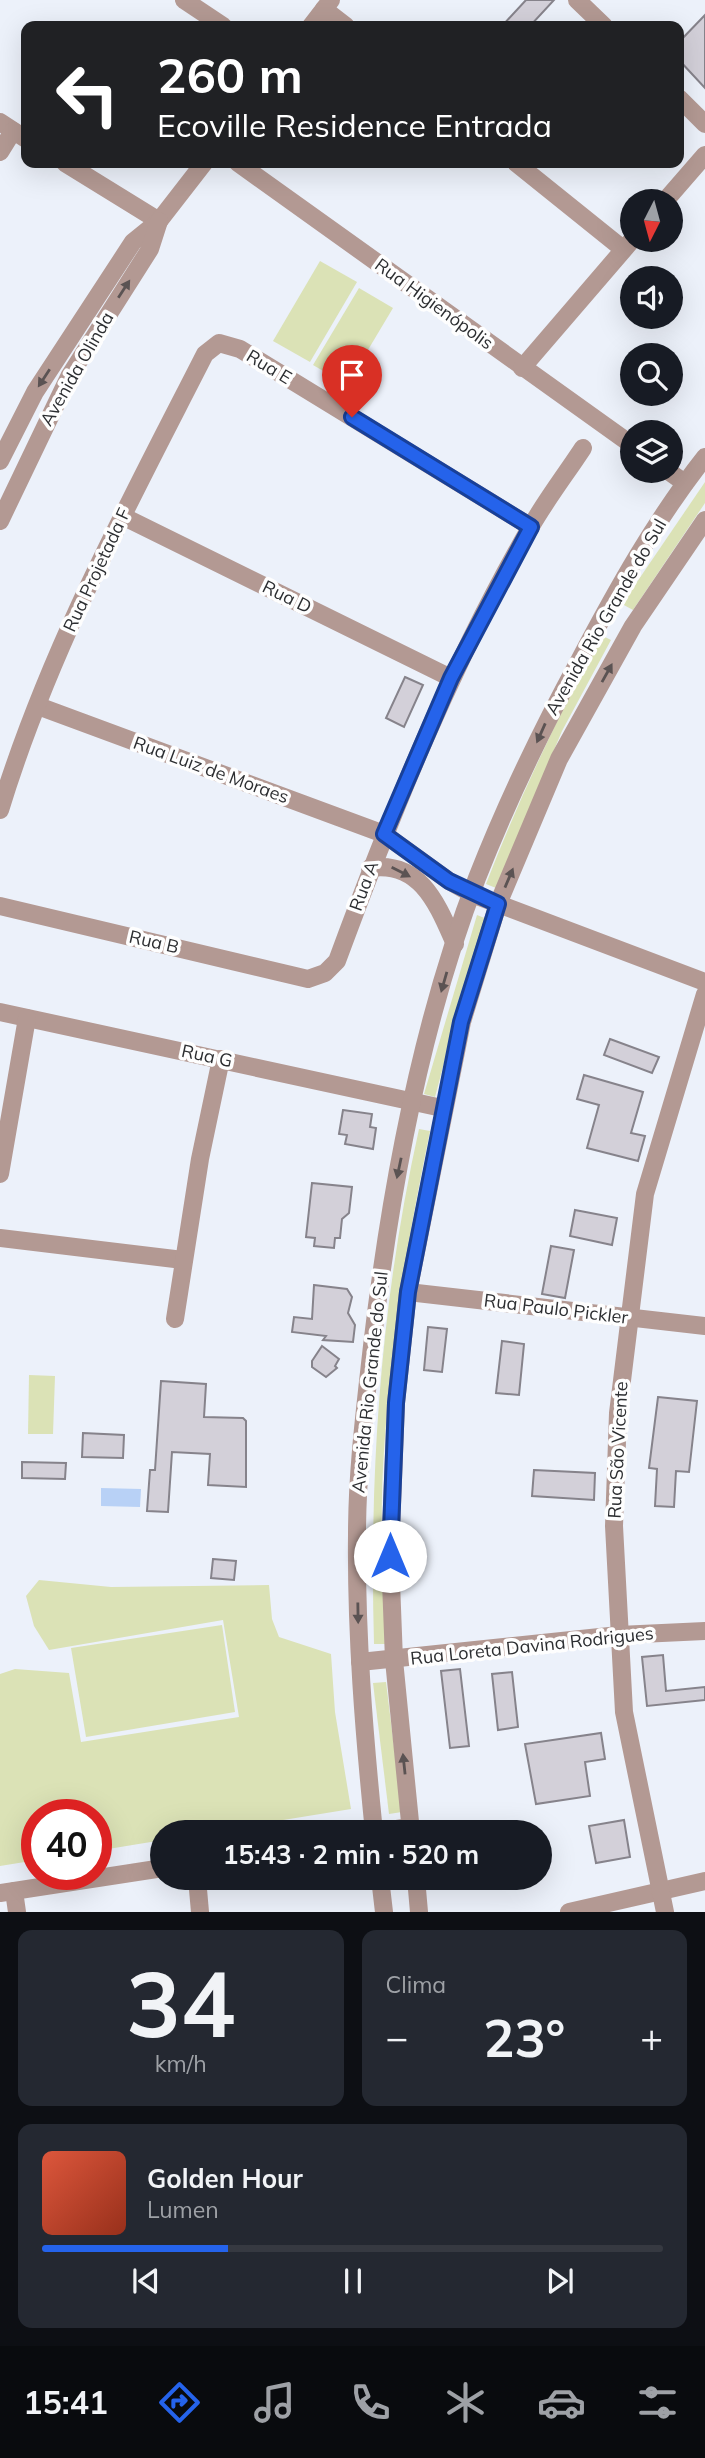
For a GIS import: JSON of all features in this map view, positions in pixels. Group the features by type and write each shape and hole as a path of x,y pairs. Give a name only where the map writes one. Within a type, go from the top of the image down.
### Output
{"street":[{"path":"184,0 216,21"},
{"path":"577,0 599,21"},
{"path":"315,21 328,4 342,21"},
{"path":"684,104 705,124"},
{"path":"0,152 13,131"},
{"path":"675,189 705,155"},
{"path":"73,168 159,221"},
{"name":"Avenida Olinda","path":"0,461 8,424 35,392 132,242 159,221 200,168"},
{"name":"Rua Higienópolis","path":"245,168 620,437"},
{"path":"523,168 620,239"},
{"name":"Avenida Olinda","path":"0,521 70,375 150,249 159,221"},
{"path":"522,368 622,252"},
{"name":"Rua Projetada F","path":"0,810 75,614 205,354 219,343"},
{"name":"Rua E","path":"219,343 240,349 531,527"},
{"path":"8,424 37,439"},
{"name":"Rua A","path":"308,979 325,973 337,961 370,867 451,678 531,527 583,448"},
{"name":"Avenida Rio Grande do Sul","path":"374,1820 360,1662 357,1534 360,1454 388,1220 414,1101 455,944 472,894 547,720 606,610 685,483 705,457"},
{"name":"Rua D","path":"122,516 451,678"},
{"name":"Avenida Rio Grande do Sul","path":"410,1820 394,1660 391,1479 408,1292 461,1022 498,904 559,759 632,626 705,520"},
{"path":"606,610 632,626"},
{"name":"Rua Luiz de Moraes","path":"38,706 384,834 449,881 472,894 705,982"},
{"path":"370,867 387,865 404,871 429,891 455,944"},
{"path":"437,904 449,881"},
{"name":"Rua B","path":"0,906 308,979"},
{"name":"Rua São Vicente","path":"665,1912 625,1712 619,1635 615,1499 618,1413 645,1194 705,994"},
{"name":"Rua G","path":"0,1012 414,1101"},
{"path":"0,1174 27,1018"},
{"path":"175,1318 183,1259 221,1059"},
{"path":"414,1101 442,1108"},
{"path":"0,1238 183,1259"},
{"name":"Rua Paulo Pickler","path":"408,1292 705,1326"},
{"name":"Rua Loreta Davina Rodrigues","path":"360,1662 619,1635 705,1631"},
{"path":"17,1912 7,1892 150,1870"},
{"path":"569,1912 705,1881"},
{"path":"198,1890 200,1912"},
{"path":"381,1890 384,1912"},
{"path":"417,1890 419,1912"}],"green space":[{"path":"320,261 357,282 310,362 273,341"},
{"path":"359,288 393,308 347,385 313,365"},
{"path":"705,482 705,503 633,610 622,604"},
{"path":"601,635 611,640 562,731 496,888 486,884 540,758"},
{"path":"477,915 487,919 461,999 435,1097 424,1094"},
{"path":"419,1129 430,1131 394,1341 382,1490 385,1644 374,1644 374,1514 380,1385 395,1257"},
{"path":"29,1375 55,1376 53,1434 28,1434"},
{"path":"39,1580 111,1587 269,1585 272,1619 279,1637 331,1654 335,1712 351,1809 284,1820 150,1820 150,1842 112,1848 112,1799 21,1799 21,1863 0,1866 0,1674 15,1669 69,1673 81,1742 239,1717 223,1620 49,1650 34,1626 26,1596"},
{"path":"222,1625 235,1712 86,1737 71,1648"},
{"path":"386,1682 402,1812 389,1814 373,1683"}],"water":[{"path":"101,1488 141,1489 140,1507 101,1506"}],"building":[{"path":"526,0 554,0 535,21 507,21"},
{"path":"705,15 705,88 684,65 684,37"},
{"path":"405,677 423,685 404,727 386,718"},
{"path":"610,1039 659,1057 652,1073 604,1055"},
{"path":"584,1075 643,1092 631,1133 645,1136 638,1161 587,1148 599,1105 577,1099"},
{"path":"343,1110 372,1114 370,1127 376,1128 373,1149 345,1144 347,1135 339,1134"},
{"path":"312,1183 352,1187 349,1213 342,1219 340,1238 335,1238 334,1248 314,1246 315,1238 306,1237"},
{"path":"575,1210 617,1218 612,1245 570,1236"},
{"path":"551,1246 574,1250 565,1298 542,1294"},
{"path":"314,1285 347,1289 352,1297 348,1313 355,1325 353,1342 323,1340 326,1336 292,1332 294,1317 312,1319"},
{"path":"428,1327 447,1329 442,1372 424,1370"},
{"path":"502,1341 524,1344 519,1395 496,1393"},
{"path":"322,1346 339,1359 335,1366 337,1368 326,1377 312,1367 312,1361"},
{"path":"161,1381 206,1384 204,1417 243,1418 246,1421 246,1487 208,1485 210,1454 172,1452 168,1512 147,1511 150,1470 155,1470"},
{"path":"658,1397 697,1401 689,1472 676,1471 674,1507 655,1506 657,1469 649,1468"},
{"path":"83,1433 124,1435 123,1458 82,1457"},
{"path":"22,1462 66,1463 65,1479 22,1478"},
{"path":"534,1470 595,1473 594,1500 532,1496"},
{"path":"213,1559 236,1561 234,1580 211,1578"},
{"path":"663,1655 666,1691 705,1687 705,1700 647,1706 642,1657"},
{"path":"460,1669 469,1746 450,1748 441,1671"},
{"path":"512,1672 518,1727 498,1730 492,1674"},
{"path":"601,1733 605,1759 585,1762 590,1796 536,1804 525,1744"},
{"path":"624,1820 630,1857 596,1863 589,1826"}],"route":[{"path":"352,417 531,527 451,678 384,834 417,855 449,881 498,904 461,1022 408,1292 396,1403 390,1556"}]}
